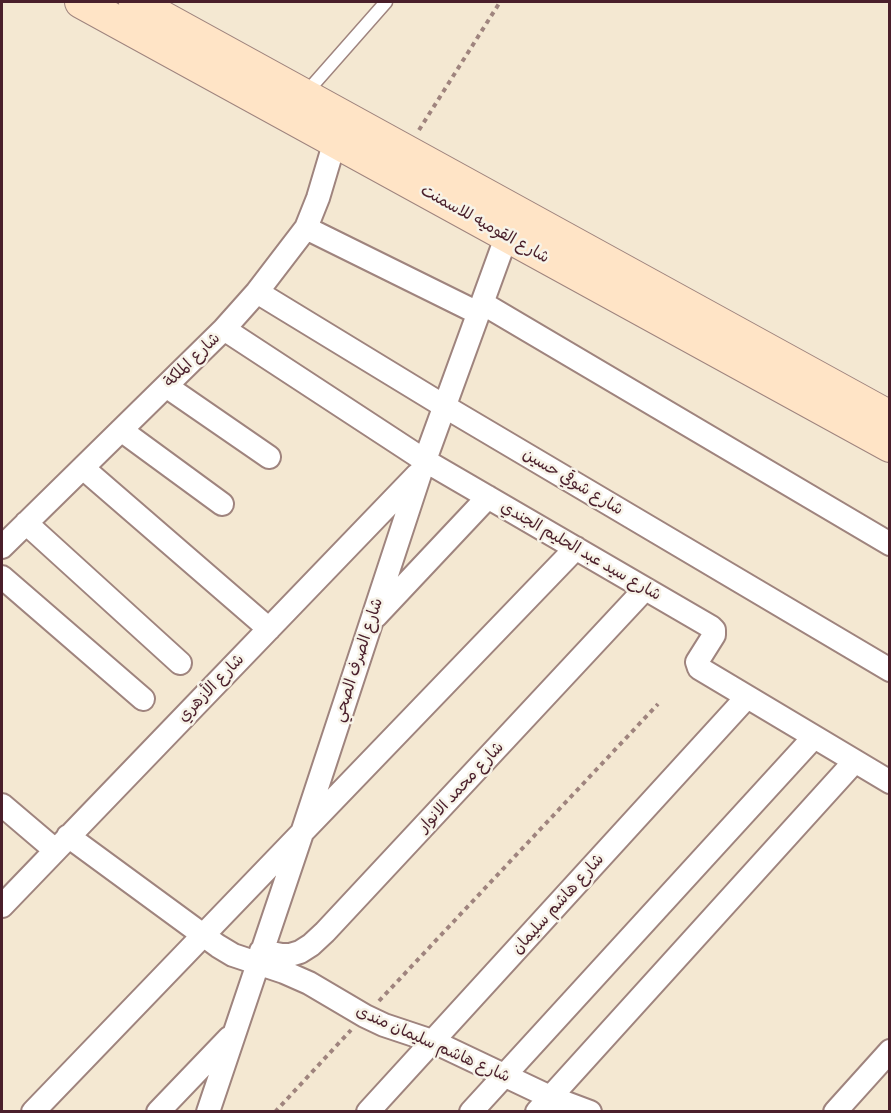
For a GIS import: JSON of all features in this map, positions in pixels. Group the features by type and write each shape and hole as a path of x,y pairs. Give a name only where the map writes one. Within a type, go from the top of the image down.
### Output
{"main road":[{"name":"شارع القوميه للاسمنت","path":"81,2 296,105 406,151 511,223 890,446"},
{"name":"شارع القوميه للاسمنت","path":"135,2 296,105 335,141 511,223 890,417"}],"street":[{"name":"شارع الملكة","path":"2,547 224,329 257,292 306,228 318,198 335,141"},
{"name":"شارع الصرف الصحي","path":"208,1112 423,465 511,223"},
{"path":"306,228 480,308 890,543"},
{"name":"شارع شوقي حسين","path":"257,292 444,406 890,670"},
{"name":"شارع سيد عبد الحليم الجندي","path":"224,329 423,465 488,497 713,628 714,635 698,660 698,666 890,782"},
{"path":"166,386 269,457"},
{"path":"121,430 222,504"},
{"name":"شارع الأزهري","path":"2,906 423,465"},
{"path":"83,468 268,629"},
{"path":"371,622 488,497"},
{"path":"26,523 180,663"},
{"path":"33,1112 576,548"},
{"path":"2,577 143,699"},
{"name":"شارع محمد الانوار","path":"259,957 291,955 300,952 318,938 645,589"},
{"name":"شارع هاشم سليمان","path":"368,1112 747,697"},
{"path":"471,1112 814,737"},
{"path":"543,1104 855,761"},
{"name":"شارع هاشم سليمان مندى","path":"2,804 233,955 259,957 365,1016 432,1041 503,1076 543,1104 590,1112"},
{"path":"158,1112 234,1032"},
{"path":"835,1112 890,1052"}],"lane":[{"path":"296,105 386,2"}],"path":[{"path":"406,151 500,2"},
{"path":"275,1112 658,704"}]}
